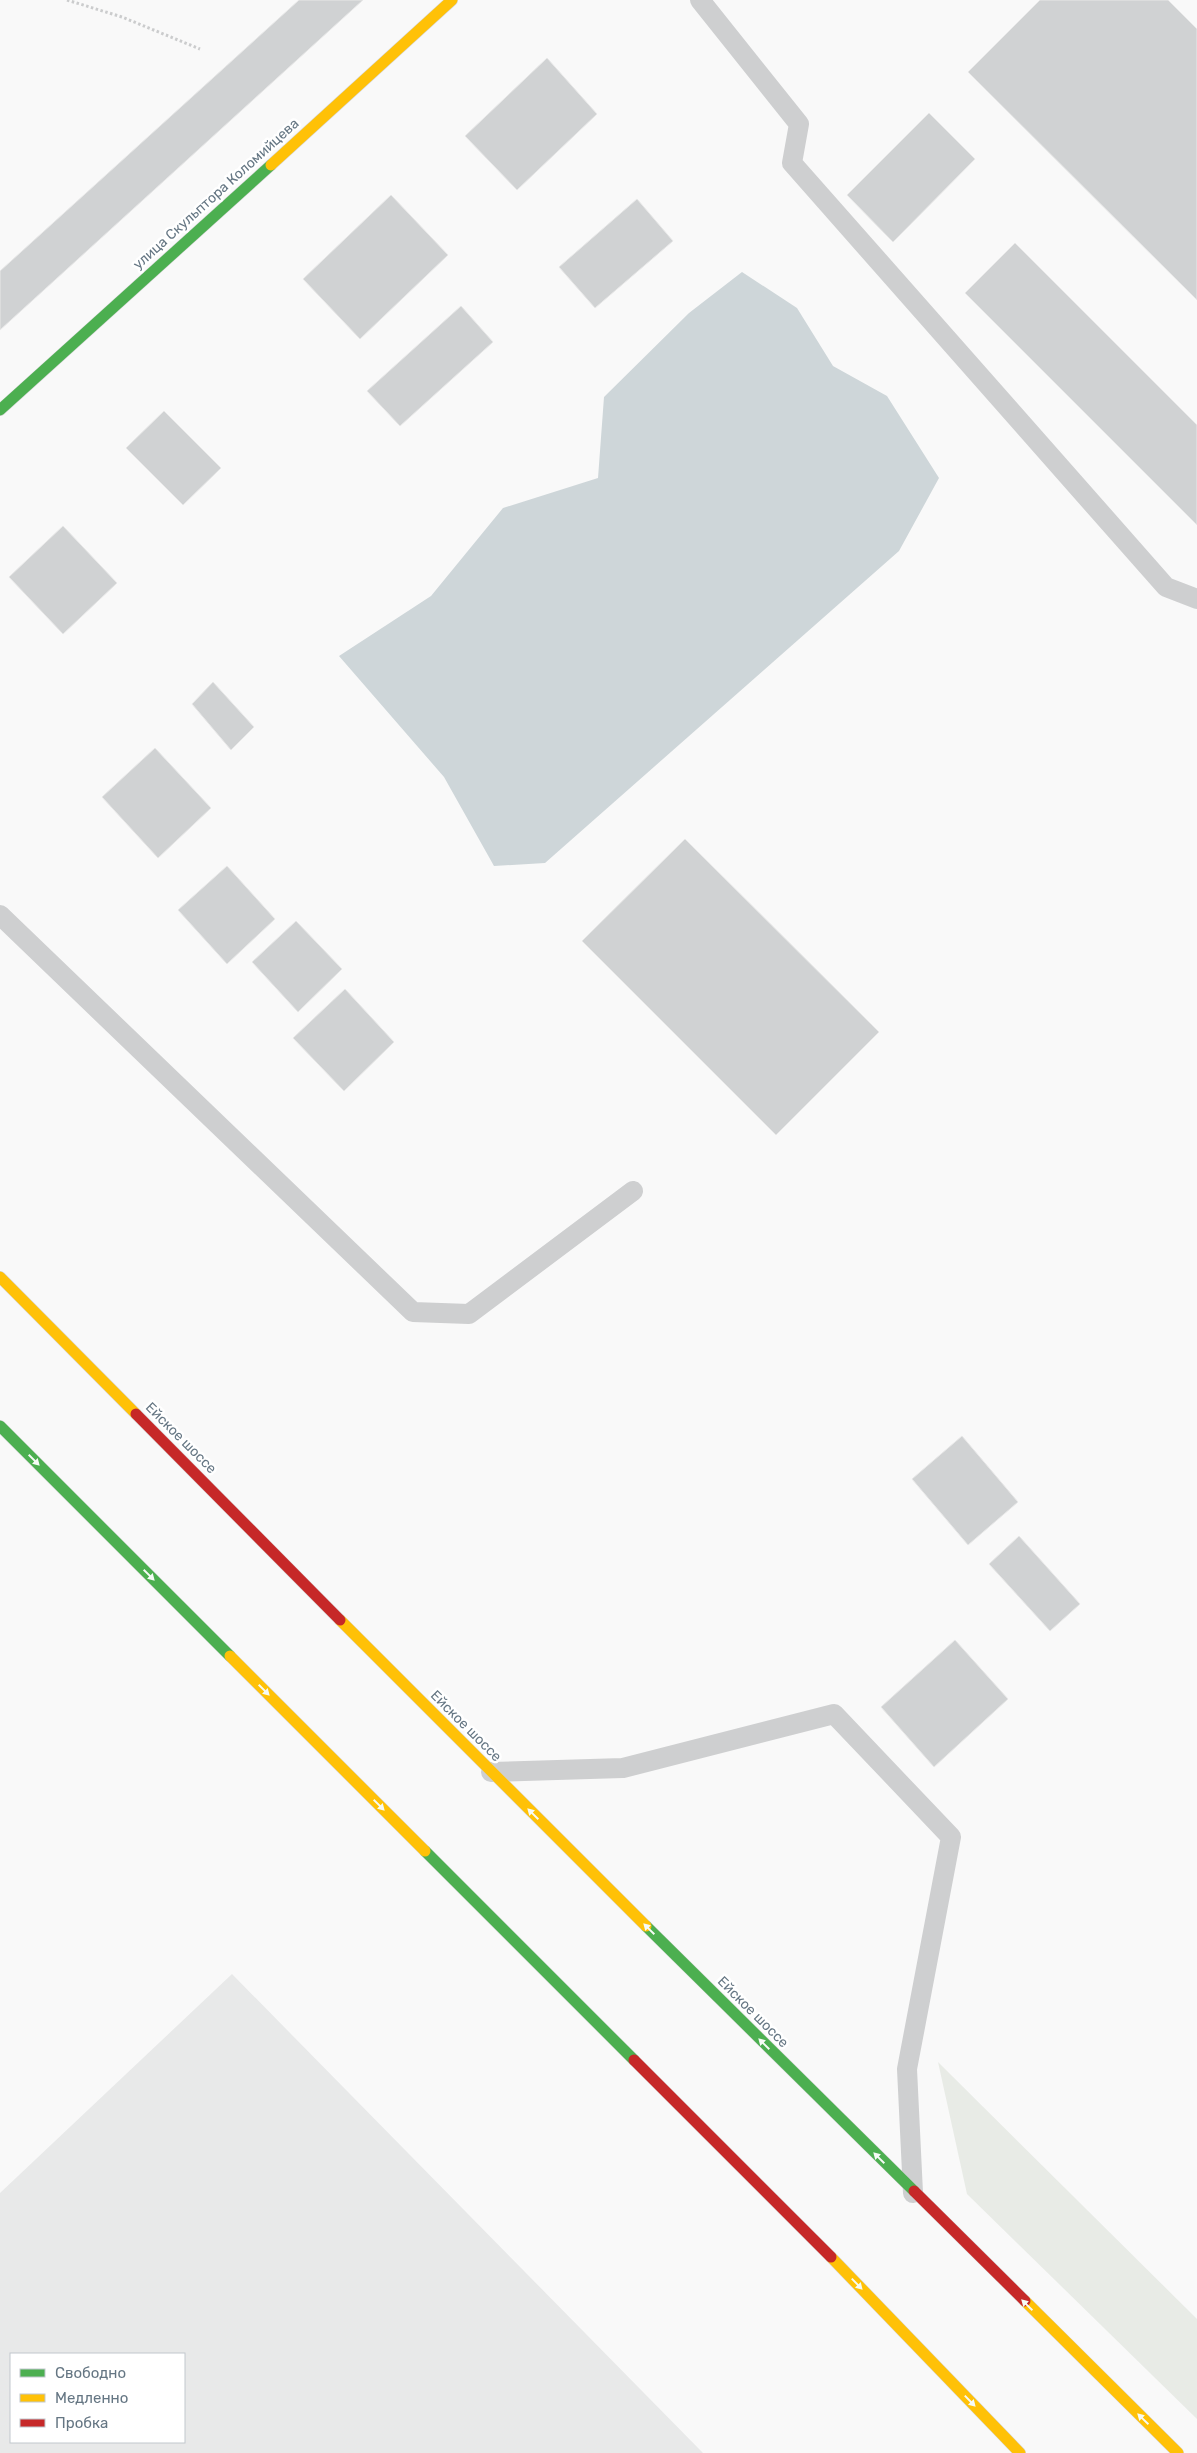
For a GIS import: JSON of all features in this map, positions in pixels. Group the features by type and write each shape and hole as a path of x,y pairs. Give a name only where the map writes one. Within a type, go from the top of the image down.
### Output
{"main road":[{"name":"улица Скульптора Коломийцева","path":"0,410 452,0"},
{"name":"Ейское шоссе","path":"0,1278 913,2193 1178,2453"},
{"path":"0,1426 823,2249 1020,2453"}],"lane":[{"path":"700,0 799,124 792,164 1166,587 1197,599"},
{"path":"0,914 413,1312 469,1314 633,1191"},
{"path":"492,1772 623,1768 834,1714 951,1837 907,2069 913,2193"}],"path":[{"path":"67,0 122,17 200,49"}],"shaded area":[{"path":"742,272 797,308 833,366 887,396 939,478 899,551 545,863 494,866 444,777 339,656 431,596 503,508 598,478 604,397 689,313"},
{"path":"232,1974 703,2453 0,2453 0,2193"},
{"path":"938,2062 1197,2319 1197,2419 967,2194"}],"building":[{"path":"299,0 363,0 0,330 0,271"},
{"path":"1040,0 1168,0 1197,29 1197,300 968,72"},
{"path":"547,58 597,114 517,190 465,136"},
{"path":"929,113 975,159 893,242 847,195"},
{"path":"391,195 448,255 360,339 303,279"},
{"path":"637,199 673,241 595,308 559,267"},
{"path":"1015,243 1197,425 1197,525 965,293"},
{"path":"461,306 493,342 400,426 367,391"},
{"path":"164,411 221,468 183,505 126,448"},
{"path":"63,526 117,583 63,634 9,577"},
{"path":"213,682 254,727 231,750 192,704"},
{"path":"155,748 211,808 158,858 102,797"},
{"path":"685,839 879,1032 776,1135 582,941"},
{"path":"227,866 275,919 227,964 178,910"},
{"path":"296,921 342,969 298,1012 252,962"},
{"path":"345,989 394,1042 344,1091 293,1038"},
{"path":"962,1436 1018,1502 968,1545 912,1479"},
{"path":"1019,1536 1080,1604 1050,1631 989,1564"},
{"path":"955,1640 1008,1699 934,1767 881,1707"}],"traffic: fast":[{"path":"0,410 271,165"},
{"path":"0,1426 230,1656"},
{"path":"425,1851 634,2060"},
{"path":"646,1926 914,2191"}],"traffic: slow":[{"path":"271,165 452,0"},
{"path":"0,1277 136,1414"},
{"path":"340,1620 646,1926"},
{"path":"230,1656 425,1851"},
{"path":"831,2257 1020,2453"},
{"path":"1025,2301 1178,2453"}],"traffic: jam":[{"path":"136,1414 340,1620"},
{"path":"634,2060 831,2257"},
{"path":"914,2191 1025,2301"}]}
